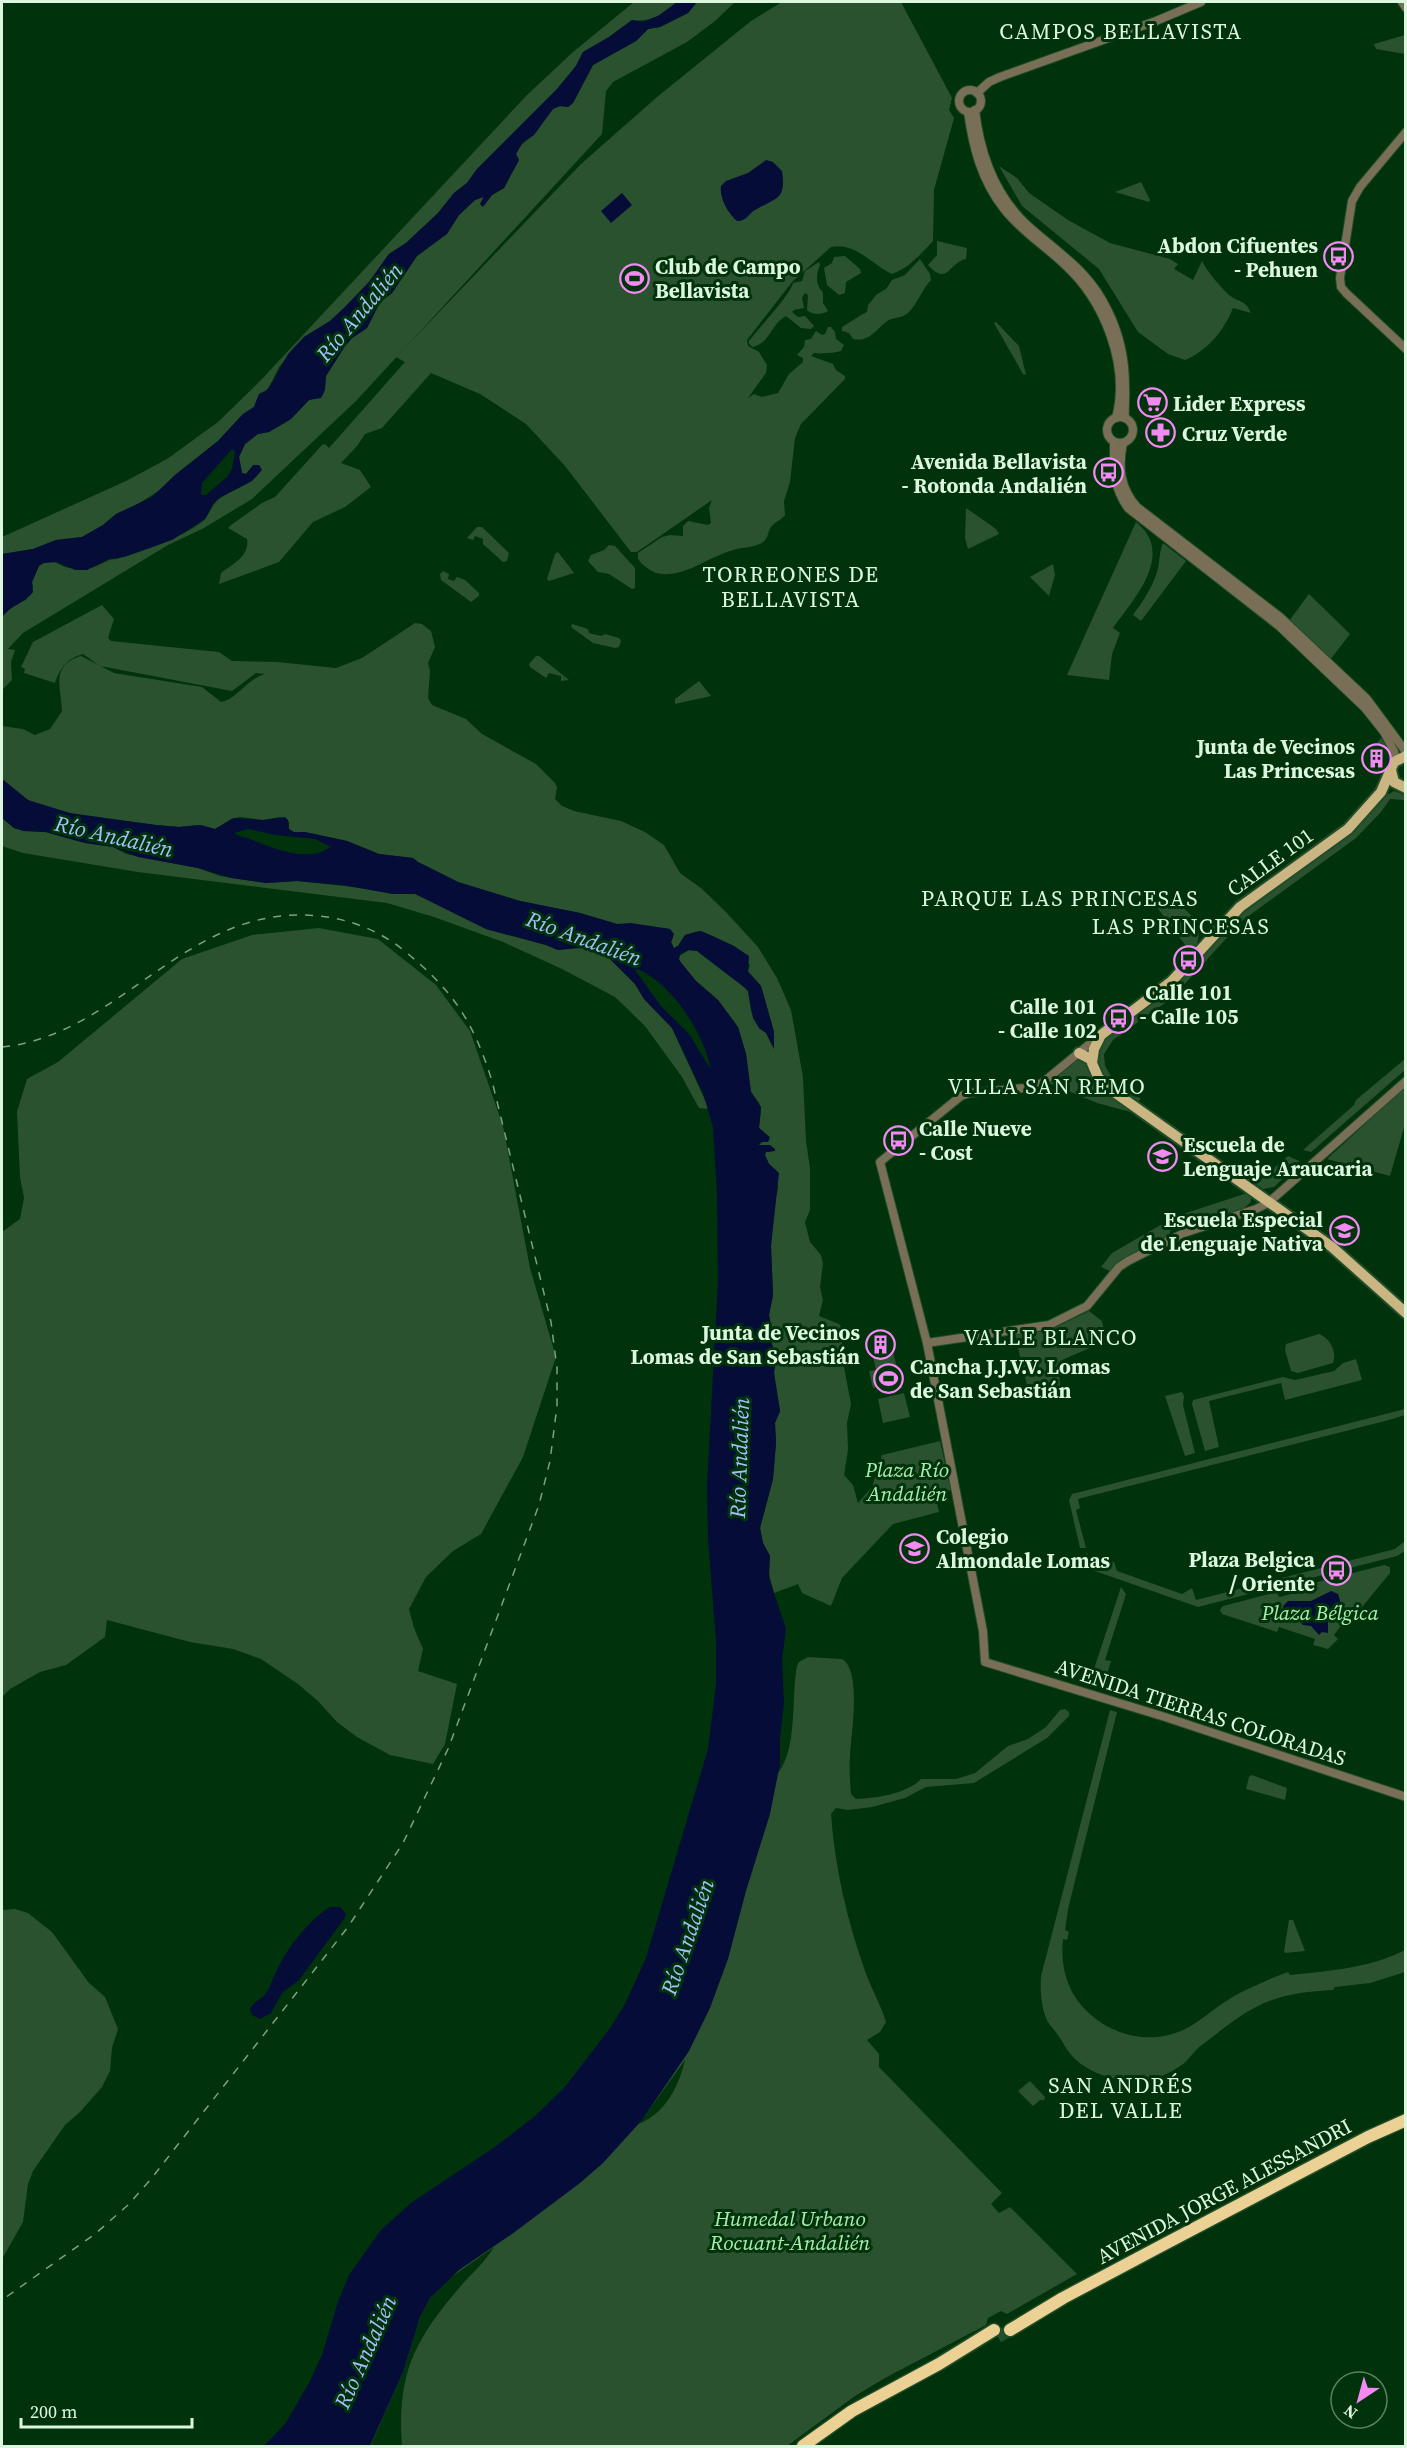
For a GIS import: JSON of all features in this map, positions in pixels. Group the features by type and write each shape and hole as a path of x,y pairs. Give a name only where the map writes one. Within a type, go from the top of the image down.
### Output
{"highway":[{"name":"AVENIDA JORGE ALESSANDRI","path":"1008,2326 1368,2137 1406,2120"},
{"path":"803,2446 852,2411 939,2364 960,2348 996,2333"}],"main road":[{"name":"CALLE 101","path":"1101,1035 1172,981 1240,907 1344,833 1381,792 1391,770 1402,756"},
{"path":"1391,770 1394,782 1403,788"},
{"path":"1381,792 1403,788"},
{"path":"1101,1035 1094,1049 1092,1060 1096,1074 1107,1088 1341,1254 1406,1313"},
{"path":"1079,1053 1092,1060"}],"street":[{"path":"1125,418 1116,418 1110,423 1107,429 1109,437 1119,442 1129,440 1133,431 1132,425 1125,418 1124,366 1117,333 1098,292 1078,267 1029,226 1004,196 983,152 971,111 960,106 960,96 967,91 977,93 996,79 1156,21 1201,2"},
{"path":"1402,2 1406,8"},
{"path":"971,111 980,102 977,93"},
{"path":"971,111 977,158 986,182 997,200 1018,226 1073,273 1086,289 1102,316 1117,366 1119,394 1116,418"},
{"path":"1406,132 1354,195 1350,206 1340,278 1341,287 1346,293 1406,349"},
{"path":"1119,442 1114,476 1119,494 1128,508 1283,620 1367,699 1402,756"},
{"path":"1147,520 1279,626 1365,708 1384,732 1394,751 1402,756"},
{"path":"1101,1035 1047,1080 1039,1084 960,1096 880,1162 927,1344 1048,1325 1087,1306 1119,1268 1128,1261 1184,1233 1268,1203 1406,1081"},
{"name":"AVENIDA TIERRAS COLORADAS","path":"927,1344 981,1620 985,1662 1159,1715 1406,1797"}],"green space":[{"path":"634,2 677,2 656,17 632,20 583,52 576,66 557,89 477,169 467,183 454,193 438,213 406,243 389,254 369,282 330,321 304,337 279,367 268,389 259,394 254,407 243,414 218,441 175,475 163,488 135,506 116,514 103,525 82,537 56,540 33,549 2,554 2,537 126,481 167,459 218,422 260,381 527,95 573,52"},
{"path":"697,2 735,2 687,42 613,82 606,91 602,134 356,401 252,499 204,528 168,545 23,633 8,649 15,650 11,662 12,680 2,690 2,617 13,605 26,600 33,587 32,582 39,566 53,562 70,568 92,568 162,543 203,521 219,499 253,480 261,470 259,465 246,474 242,473 239,457 245,444 258,434 269,432 291,419 309,400 323,395 326,376 345,346 367,328 380,302 392,293 417,256 447,233 459,215 475,200 484,196 480,204 483,206 492,195 504,188 519,160 516,154 520,147 536,132 554,108 568,107 573,103 593,65 636,41 648,29 660,27 688,13"},
{"name":"Club de Campo Bellavista","path":"782,2 901,2 952,98 949,110 954,118 934,190 933,241 919,256 892,274 856,251 840,246 831,247 792,282 747,340 748,346 759,352 767,365 766,373 748,398 754,394 762,397 778,393 789,374 803,362 803,358 797,355 804,347 805,340 811,339 816,331 822,335 828,327 831,327 836,339 844,345 841,351 814,353 811,356 833,364 836,370 845,376 845,379 801,424 795,438 790,482 784,501 785,515 771,527 764,541 755,546 730,551 694,567 670,574 659,574 648,569 638,559 638,553 662,537 683,536 683,526 688,521 708,525 711,523 709,508 712,500 637,552 631,552 565,466 526,424 480,394 431,373 382,428 365,434 341,463 360,470 371,487 345,507 313,522 279,562 219,584 221,573 240,559 247,545 247,539 228,528 262,503 275,497 322,445 325,444 329,448 405,362 396,357 581,164 657,97 751,21"},
{"path":"1405,35 1405,54 1376,49 1374,44"},
{"path":"999,166 1017,178 1029,193 1068,220 1110,243 1170,259 1178,264 1174,269 1193,280 1202,261 1221,287 1229,295 1244,303 1251,313 1233,308 1225,325 1214,339 1201,351 1185,360 1168,354 1138,332 1099,269 1022,206"},
{"path":"1141,182 1149,202 1115,192"},
{"path":"937,241 967,248 966,259 944,274 935,271 928,265 937,255"},
{"path":"845,256 860,269 861,273 846,282 845,293 839,295 827,285 824,268 832,263 834,257"},
{"path":"920,259 930,274 931,280 908,313 889,320 865,339 853,339 849,333 842,331 842,327 867,312 868,305 877,294 886,289 892,280 905,275"},
{"path":"819,262 817,283 823,292 823,303 828,311 817,314 809,312 807,310 808,295 805,293 802,298 804,308 792,312 798,317 805,316 814,326 811,329 801,328 786,316 763,342 753,347 749,344 749,341 786,296 793,283 802,281 805,271"},
{"path":"996,322 1019,346 1026,375 1023,374 994,323"},
{"path":"966,508 996,529 999,534 968,549 965,538"},
{"path":"1136,522 1147,535 1152,548 1152,562 1140,590 1113,628 1120,633 1112,654 1109,680 1067,675"},
{"path":"477,527 482,527 509,553 507,561 503,562 483,544 483,539 475,536 473,540 467,538"},
{"path":"1163,543 1186,561 1141,621 1133,615 1155,578"},
{"path":"609,545 615,546 635,568 635,588 632,589 609,574 598,572 588,561 591,555 604,550"},
{"path":"558,552 574,573 549,581 547,579 555,554"},
{"path":"1053,564 1055,575 1049,596 1030,577"},
{"path":"443,571 449,574 448,579 454,581 457,577 465,580 479,593 479,596 471,602 441,580 440,574"},
{"path":"1309,594 1350,634 1330,660 1289,621"},
{"name":"Plaza Río Andalién","path":"102,605 114,619 108,638 111,641 219,652 232,661 277,662 336,668 362,658 415,623 422,624 431,631 435,647 428,663 430,671 428,698 432,705 466,719 482,734 536,764 555,783 557,787 555,799 562,806 574,811 621,821 645,832 664,845 680,873 701,888 758,947 777,978 791,1010 803,1077 806,1141 810,1168 810,1210 805,1222 810,1242 821,1255 823,1264 820,1287 823,1300 819,1316 839,1324 844,1330 841,1351 851,1404 847,1423 848,1450 844,1475 853,1485 858,1503 872,1487 882,1455 940,1441 951,1490 935,1494 939,1512 893,1524 842,1578 831,1606 802,1593 798,1584 774,1593 768,1570 770,1556 763,1543 760,1528 773,1479 775,1423 780,1411 774,1373 776,1358 771,1341 772,1330 769,1315 773,1295 771,1246 773,1210 778,1188 776,1170 769,1164 765,1155 766,1152 772,1152 759,1145 770,1137 759,1128 761,1111 759,1103 751,1092 746,1054 738,1027 718,1000 696,981 678,957 689,950 697,951 744,987 748,991 751,1011 759,1028 766,1033 774,1049 774,1032 761,986 748,971 750,965 734,946 698,931 685,935 674,948 670,929 617,924 580,913 520,901 458,882 413,858 379,854 347,841 305,832 293,832 289,829 289,822 280,817 263,820 240,817 231,819 215,829 197,825 179,827 76,815 28,800 2,779 2,726 23,729 35,735 50,729 62,711 59,686 61,671 65,665 81,656 99,665 83,654 72,658 65,664 60,672 55,683 24,673 25,669 21,667 33,642","holes":["101,666 232,691 256,673 265,674 221,702 202,687 114,673"]},
{"path":"572,624 588,629 589,633 619,638 621,641 619,647 593,643 571,627"},
{"path":"536,656 569,680 561,681 561,676 549,673 546,678 530,667 529,664"},
{"path":"699,681 711,696 675,704 675,699"},
{"path":"1381,738 1394,755 1388,769 1384,770 1364,760"},
{"path":"1394,791 1405,795 1405,800 1390,799 1356,838 1243,920 1172,998 1113,1040 1104,1054 1105,1066 1114,1081 1141,1099 1136,1103 1118,1090 1103,1074 1099,1066 1098,1056 1108,1036 1177,984 1238,917 1252,905 1346,838 1387,795"},
{"path":"2,818 14,828 24,831 45,832 85,843 113,847 126,854 198,868 220,876 266,883 297,881 372,889 393,894 415,893 486,929 558,950 593,947 600,949 635,984 644,999 672,1028 709,1109 699,1108 682,1077 645,1026 615,997 503,942 387,903 138,872 23,853 2,846"},
{"path":"1161,900 1180,906 1193,918 1199,935 1192,954 1153,902"},
{"path":"319,928 378,939 436,985 470,1031 503,1126 530,1268 556,1357 523,1457 481,1534 453,1551 426,1577 409,1609 423,1649 418,1671 457,1684 445,1744 433,1764 390,1755 357,1737 337,1722 298,1684 261,1659 233,1649 190,1642 107,1620 105,1637 66,1665 40,1672 10,1689 2,1697 2,1232 20,1219 24,1198 20,1177 17,1112 27,1079 58,1062 182,959 252,935"},
{"path":"1080,1058 1138,1114 1097,1103 1049,1083"},
{"path":"1405,1059 1405,1070 1311,1152 1303,1150 1354,1105 1356,1100"},
{"path":"1405,1087 1405,1124 1390,1176 1327,1159"},
{"path":"1288,1156 1299,1163 1274,1187 1263,1189 1256,1184"},
{"path":"1247,1193 1251,1196 1251,1202 1244,1208 1184,1227 1177,1226 1168,1219"},
{"path":"1164,1223 1171,1230 1169,1235 1118,1262 1110,1271 1101,1267 1112,1253"},
{"path":"1089,1311 1102,1321 1106,1341 1062,1360 1058,1368 1061,1391 1045,1383 1035,1385 1029,1394 1015,1335 1050,1330"},
{"path":"1319,1334 1332,1346 1333,1363 1298,1373 1291,1371 1285,1350 1286,1344"},
{"name":"Cancha J.J.V.V. Lomas de San Sebastián","path":"893,1352 902,1388 882,1393 880,1386 873,1388 869,1371 876,1370 873,1357"},
{"path":"1356,1359 1362,1380 1285,1400 1281,1383 1209,1401 1219,1447 1205,1451 1192,1404 1193,1400 1283,1377 1295,1380 1334,1371 1343,1363"},
{"path":"1182,1392 1195,1453 1185,1456 1165,1396"},
{"path":"904,1393 910,1417 883,1423 878,1399"},
{"path":"1405,1409 1405,1415 1389,1420 1078,1499 1080,1508 1076,1510 1086,1548 1080,1548 1069,1500 1072,1494"},
{"path":"1405,1541 1405,1551 1397,1556 1198,1607 1092,1570 1085,1563 1083,1556 1087,1553 1089,1561 1100,1565 1114,1562 1117,1571 1182,1594 1192,1588 1196,1600 1395,1549"},
{"name":"Plaza Bélgica","path":"1384,1565 1390,1567 1390,1573 1358,1612 1353,1609 1334,1635 1338,1639 1328,1649 1313,1645 1315,1639 1279,1627 1277,1632 1222,1614 1220,1610 1223,1606 1277,1592 1279,1597 1303,1591 1302,1586"},
{"path":"1121,1587 1126,1594 1105,1660 1111,1661 1105,1681 1092,1675"},
{"name":"Humedal Urbano Rocuant-Andalién","path":"808,1657 842,1659 848,1665 854,1689 850,1779 851,1794 856,1799 899,1792 921,1779 956,1779 975,1773 1008,1746 1028,1739 1046,1727 1060,1710 1065,1709 1069,1712 1069,1716 1047,1738 974,1783 926,1787 905,1798 872,1807 848,1810 836,1808 831,1814 835,1854 847,1913 865,1971 886,2022 880,2032 867,2040 879,2054 879,2067 1002,2193 991,2204 999,2213 1010,2207 1077,2274 1007,2314 1001,2311 988,2318 986,2325 885,2378 855,2396 787,2446 402,2446 402,2399 411,2361 419,2343 443,2307 494,2247 447,2280 430,2298 420,2317 403,2372 371,2445 352,2446 395,2335 492,2216 764,1786 778,1773 789,1750 795,1678 799,1662","holes":["685,2060 664,2106 639,2124"]},
{"path":"1110,1710 1117,1712 1068,1909 1065,1930 1069,1932 1067,1940 1063,1939 1064,1970 1071,1990 1082,2007 1110,2028 1133,2036 1157,2037 1181,2031 1237,1995 1288,1972 1290,1975 1349,1968 1378,1961 1405,1950 1405,1972 1370,1983 1292,1994 1264,2003 1247,2012 1199,2047 1183,2064 1155,2078 1136,2081 1115,2079 1092,2071 1075,2059 1047,2020 1042,2001 1041,1976"},
{"path":"1252,1775 1287,1788 1285,1800 1246,1789 1249,1777"},
{"path":"15,1909 28,1913 52,1932 89,1983 105,1997 118,2029 112,2048 110,2071 102,2087 65,2125 33,2171 28,2184 23,2222 2,2259 2,1910"},
{"path":"1289,1920 1293,1920 1305,1951 1285,1953"},
{"path":"1030,2081 1045,2097 1033,2106 1018,2091"}],"water":[{"name":"Río Andalién","path":"677,2 697,2 688,13 660,27 648,29 636,41 593,65 573,103 568,107 560,106 553,109 534,135 523,142 516,154 519,160 504,188 492,195 483,207 480,204 484,197 475,200 459,215 447,234 417,256 392,293 380,302 367,328 345,346 326,376 325,390 321,398 309,400 291,419 269,432 258,434 245,444 239,457 242,473 246,474 253,465 259,465 262,470 252,481 219,498 205,519 172,540 124,557 109,559 87,570 75,570 57,562 43,563 39,566 32,582 33,592 2,617 2,554 33,549 56,540 82,537 103,525 116,514 152,497 175,475 218,441 243,414 254,407 259,394 266,391 272,383 288,354 304,337 330,321 344,308 369,282 389,254 406,243 438,213 454,193 467,183 477,169 557,89 576,66 583,52 632,20 642,22 658,16","holes":["232,449 235,452 232,469 227,477 206,495 201,495 202,483"]},
{"path":"766,160 773,162 782,171 781,193 746,218 737,221 725,205 721,195 721,186 726,181 748,173"},
{"path":"622,193 632,205 611,223 601,211"},
{"name":"Río Andalién","path":"2,779 28,800 70,813 156,825 179,827 201,825 215,829 234,818 263,820 285,817 288,820 289,829 294,832 305,832 347,841 379,854 413,858 458,882 520,901 580,913 617,924 631,923 670,929 674,934 671,942 674,948 685,935 701,931 734,946 749,956 748,972 761,986 774,1032 774,1049 766,1033 759,1028 753,1018 748,991 697,951 689,950 680,954 679,960 696,981 718,1000 738,1027 746,1054 751,1092 761,1107 759,1128 770,1138 768,1142 760,1142 759,1145 770,1145 775,1149 775,1151 766,1152 765,1155 769,1164 779,1173 771,1246 773,1295 769,1315 772,1330 771,1341 776,1358 774,1373 780,1411 775,1423 773,1479 760,1528 763,1543 770,1556 769,1578 786,1629 782,1660 784,1702 780,1764 770,1814 728,1959 710,2008 689,2051 642,2120 603,2163 512,2234 459,2270 430,2298 420,2317 403,2372 370,2446 264,2446 286,2423 310,2381 322,2355 349,2275 381,2230 411,2203 495,2147 534,2117 565,2087 611,2027 625,2004 646,1958 708,1749 716,1684 716,1642 708,1538 707,1486 718,1281 717,1193 713,1127 703,1093 672,1028 644,999 635,984 600,949 585,947 558,950 486,929 415,894 393,894 342,885 297,881 266,883 231,878 198,868 138,857 113,847 85,843 46,832 24,831 14,828 2,818","holes":["248,829 275,835 315,839 331,847 312,854 292,853 234,833","638,969 651,976 675,998 702,1041 711,1070 689,1034 660,1005 635,970"]},
{"path":"1331,1591 1338,1594 1341,1604 1328,1621 1328,1633 1322,1632 1319,1635 1311,1626 1303,1625 1297,1619 1288,1619 1283,1616 1283,1606 1288,1601 1311,1601"},
{"path":"330,1907 340,1907 346,1914 344,1919 299,1980 282,1993 271,2013 260,2019 252,2015 251,2006 266,1993 292,1945 306,1927"}],"tunnel":[{"path":"998,2337 1010,2330"}],"railway":[{"path":"2,1047 45,1037 84,1020 192,948 231,929 272,917 319,916 352,923 383,936 402,949 447,992 459,1007 485,1059 551,1322 557,1368 557,1406 550,1461 539,1505 448,1749 403,1843 348,1927 151,2179 128,2205 95,2234 2,2300"}],"place":[{"name":"Abdon Cifuentes - Pehuen","path":"1339,257"},
{"name":"Club de Campo Bellavista","path":"634,278"},
{"name":"Lider Express","path":"1152,403"},
{"name":"Cruz Verde","path":"1161,433"},
{"name":"Avenida Bellavista - Rotonda Andalién","path":"1108,473"},
{"name":"Junta de Vecinos Las Princesas","path":"1376,758"},
{"name":"Calle 101 - Calle 105","path":"1189,961"},
{"name":"Calle 101 - Calle 102","path":"1118,1018"},
{"name":"Calle Nueve - Cost","path":"898,1140"},
{"name":"Escuela de Lenguaje Araucaria","path":"1162,1156"},
{"name":"Escuela Especial de Lenguaje Nativa","path":"1344,1231"},
{"name":"Junta de Vecinos Lomas de San Sebastián","path":"881,1344"},
{"name":"Cancha J.J.V.V. Lomas de San Sebastián","path":"889,1378"},
{"name":"Colegio Almondale Lomas","path":"915,1548"},
{"name":"Plaza Belgica / Oriente","path":"1336,1571"}],"district":[{"name":"CAMPOS BELLAVISTA","path":"1121,31"},
{"name":"TORREONES DE BELLAVISTA","path":"791,586"},
{"name":"PARQUE LAS PRINCESAS","path":"1060,898"},
{"name":"LAS PRINCESAS","path":"1181,926"},
{"name":"VILLA SAN REMO","path":"1047,1086"},
{"name":"VALLE BLANCO","path":"1051,1337"},
{"name":"SAN ANDRÉS DEL VALLE","path":"1121,2098"}]}
